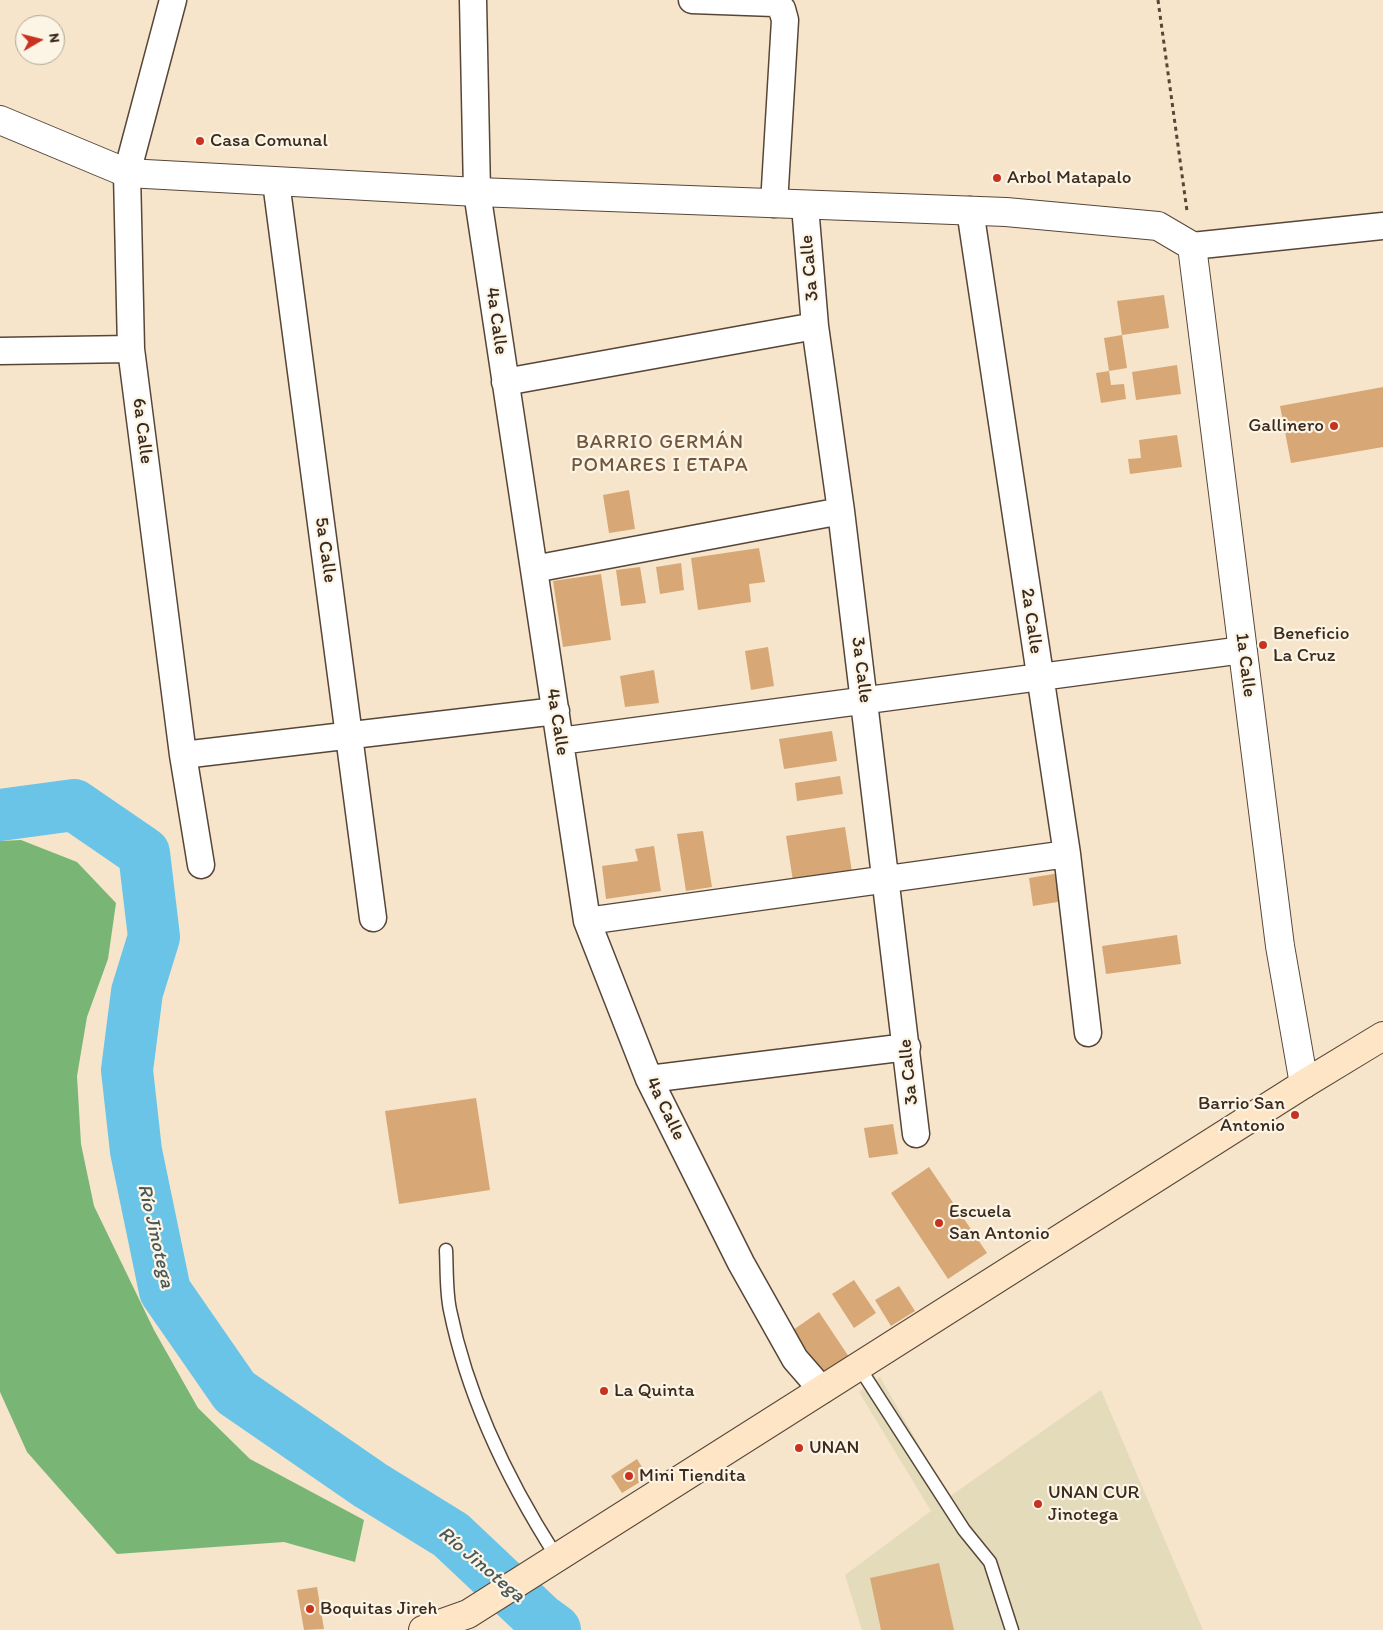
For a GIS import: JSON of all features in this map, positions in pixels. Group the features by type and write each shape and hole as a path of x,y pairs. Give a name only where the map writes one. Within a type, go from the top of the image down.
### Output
{"main road":[{"path":"423,1630 468,1614 546,1562 1383,1036"}],"street":[{"name":"6a Calle","path":"173,0 127,173 132,349 183,755 201,865"},
{"name":"4a Calle","path":"473,0 477,192 587,921 649,1079 741,1263 795,1358 822,1390"},
{"path":"692,0 774,3 782,9 785,20 774,204"},
{"path":"0,120 127,173 477,192 805,206 1006,212 1158,226 1192,246 1383,226"},
{"name":"5a Calle","path":"276,182 373,918"},
{"name":"3a Calle","path":"805,206 814,326 841,511 865,700 916,1134"},
{"name":"2a Calle","path":"970,210 1067,854 1088,1033"},
{"name":"1a Calle","path":"1192,246 1280,946 1304,1084"},
{"path":"505,382 814,326"},
{"path":"0,351 132,349"},
{"path":"534,569 841,511"},
{"path":"560,741 1243,650"},
{"path":"183,755 556,711"},
{"path":"587,921 1067,854"},
{"path":"649,1079 907,1047"}],"lane":[{"path":"446,1250 450,1309 474,1398 525,1506 546,1562"},
{"path":"859,1367 964,1530 990,1562 1012,1630"}],"path":[{"path":"1158,0 1192,246"}],"shaded area":[{"name":"UNAN CUR Jinotega","path":"880,1377 949,1497 1101,1390 1203,1630 862,1630 845,1575 931,1511 859,1392"}],"green space":[{"path":"21,840 77,862 116,903 108,959 87,1017 77,1076 81,1144 94,1206 154,1330 198,1408 250,1459 364,1520 355,1562 284,1542 117,1554 27,1452 0,1392 0,841"}],"building":[{"path":"1164,295 1169,328 1122,335 1117,301"},
{"path":"1122,335 1127,368 1109,371 1104,338"},
{"path":"1177,365 1181,394 1136,400 1132,372"},
{"path":"1109,371 1111,385 1124,384 1126,399 1101,403 1096,373"},
{"name":"Gallinero","path":"1383,387 1383,447 1291,463 1280,406"},
{"path":"1177,435 1182,467 1130,474 1128,459 1141,458 1139,440"},
{"path":"629,490 635,529 609,533 603,495"},
{"path":"759,548 765,582 749,584 751,602 698,610 691,558"},
{"path":"681,563 684,590 660,594 656,567"},
{"path":"640,567 646,603 621,606 616,570"},
{"path":"601,574 611,640 563,647 553,581"},
{"path":"768,647 774,686 751,690 745,651"},
{"path":"654,670 659,703 625,707 620,676"},
{"path":"832,731 837,761 784,769 779,739"},
{"path":"840,776 843,794 797,801 795,783"},
{"path":"845,827 852,872 793,881 786,836"},
{"path":"703,831 712,887 686,891 677,834"},
{"path":"654,846 661,891 606,899 602,866 638,861 635,849"},
{"path":"1066,872 1070,900 1033,906 1029,878"},
{"path":"1177,935 1181,964 1106,974 1102,946"},
{"path":"476,1098 490,1190 399,1204 385,1111"},
{"path":"893,1124 898,1154 869,1158 864,1128"},
{"name":"Escuela San Antonio","path":"929,1167 987,1253 948,1279 891,1193"},
{"path":"854,1280 876,1313 854,1328 832,1294"},
{"path":"899,1286 915,1311 891,1326 875,1300"},
{"path":"819,1312 849,1357 823,1375 793,1330"},
{"name":"Mini Tiendita","path":"637,1459 648,1477 622,1493 611,1476"},
{"path":"939,1563 954,1630 881,1630 870,1578"},
{"name":"Boquitas Jireh","path":"317,1587 324,1629 304,1630 297,1590"}],"waterway":[{"name":"Río Jinotega","path":"0,815 74,805 144,853 154,937 137,992 127,1070 136,1151 165,1291 235,1392 370,1485 451,1535 540,1619 555,1630"}],"place":[{"name":"Casa Comunal","path":"200,141"},
{"name":"Arbol Matapalo","path":"997,178"},
{"name":"Gallinero","path":"1334,426"},
{"name":"Beneficio La Cruz","path":"1263,645"},
{"name":"Barrio San Antonio","path":"1295,1115"},
{"name":"Escuela San Antonio","path":"939,1223"},
{"name":"La Quinta","path":"604,1391"},
{"name":"UNAN","path":"799,1448"},
{"name":"Mini Tiendita","path":"629,1476"},
{"name":"UNAN CUR Jinotega","path":"1038,1504"},
{"name":"Boquitas Jireh","path":"310,1609"}],"district":[{"name":"BARRIO GERMÁN POMARES I ETAPA","path":"660,454"}]}
